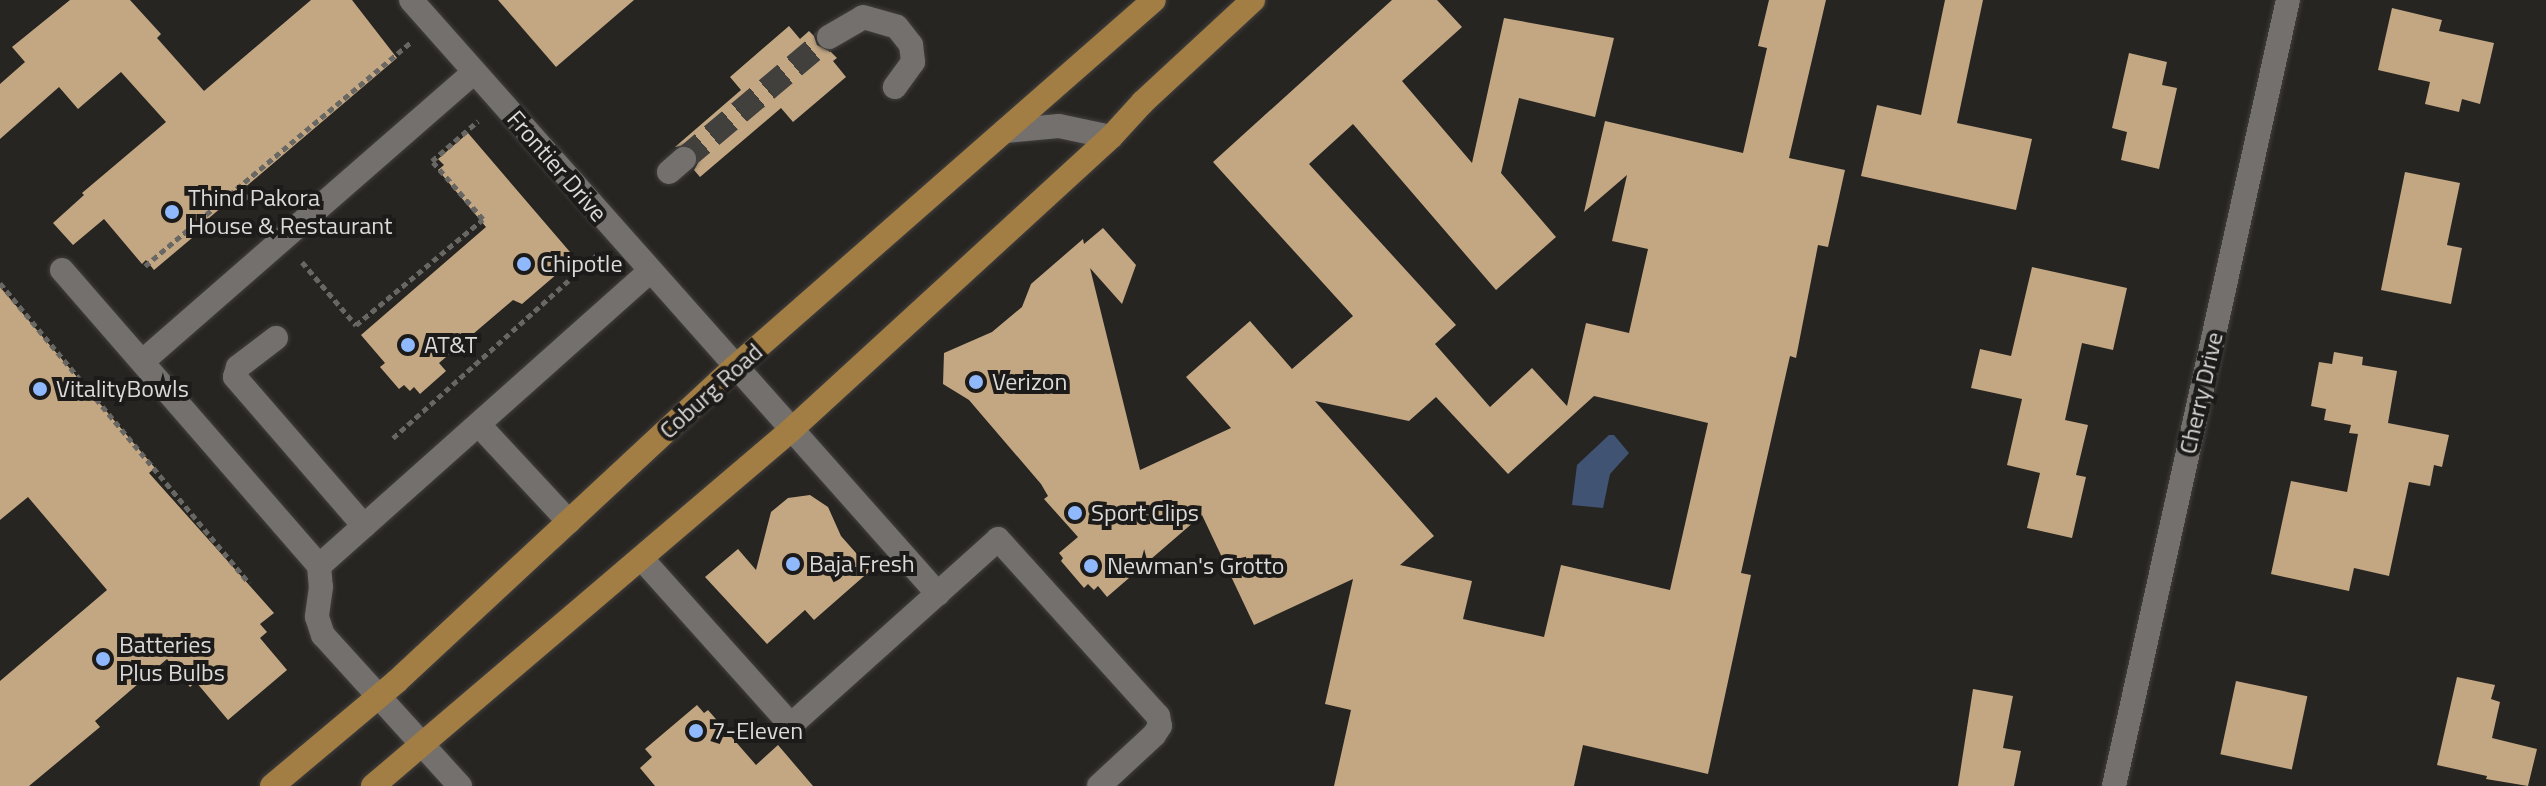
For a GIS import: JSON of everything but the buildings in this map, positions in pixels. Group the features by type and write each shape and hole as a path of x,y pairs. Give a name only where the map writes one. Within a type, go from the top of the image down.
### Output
{"main road":[{"name":"Coburg Road","path":"272,786 378,697 734,368 1154,0"},
{"path":"373,786 791,430 1111,137 1143,102 1253,0"}],"street":[{"name":"Frontier Drive","path":"411,0 734,368 938,594"},
{"path":"849,0 869,17 897,27 911,45 912,66 895,87"},
{"name":"Cherry Drive","path":"2114,786 2288,0"},
{"path":"829,37 854,19 869,17"},
{"path":"143,361 474,72"},
{"path":"1005,131 1059,126 1111,137"},
{"path":"62,270 319,566 318,627 460,786"},
{"path":"319,566 649,272"},
{"path":"276,338 238,367 235,377 364,526"},
{"path":"479,425 569,522"},
{"path":"642,559 791,725 998,539 1160,721 1157,731 1099,786"}],"path":[{"path":"145,266 416,38"},
{"path":"298,259 356,325 483,219 432,161 477,122"},
{"path":"239,187 248,199"},
{"path":"393,438 594,257"},
{"path":"0,283 236,560 249,583"}],"water":[{"path":"1609,435 1614,435 1629,453 1610,474 1603,508 1572,505 1577,465"}],"tunnel":[{"path":"684,159 829,37"}],"place":[{"name":"Thind Pakora House & Restaurant","path":"172,212"},
{"name":"Chipotle","path":"524,264"},
{"name":"AT&T","path":"408,345"},
{"name":"Verizon","path":"976,382"},
{"name":"VitalityBowls","path":"40,389"},
{"name":"Sport Clips","path":"1075,513"},
{"name":"Baja Fresh","path":"793,564"},
{"name":"Newman's Grotto","path":"1091,566"},
{"name":"Batteries Plus Bulbs","path":"103,659"},
{"name":"7-Eleven","path":"696,731"}]}
